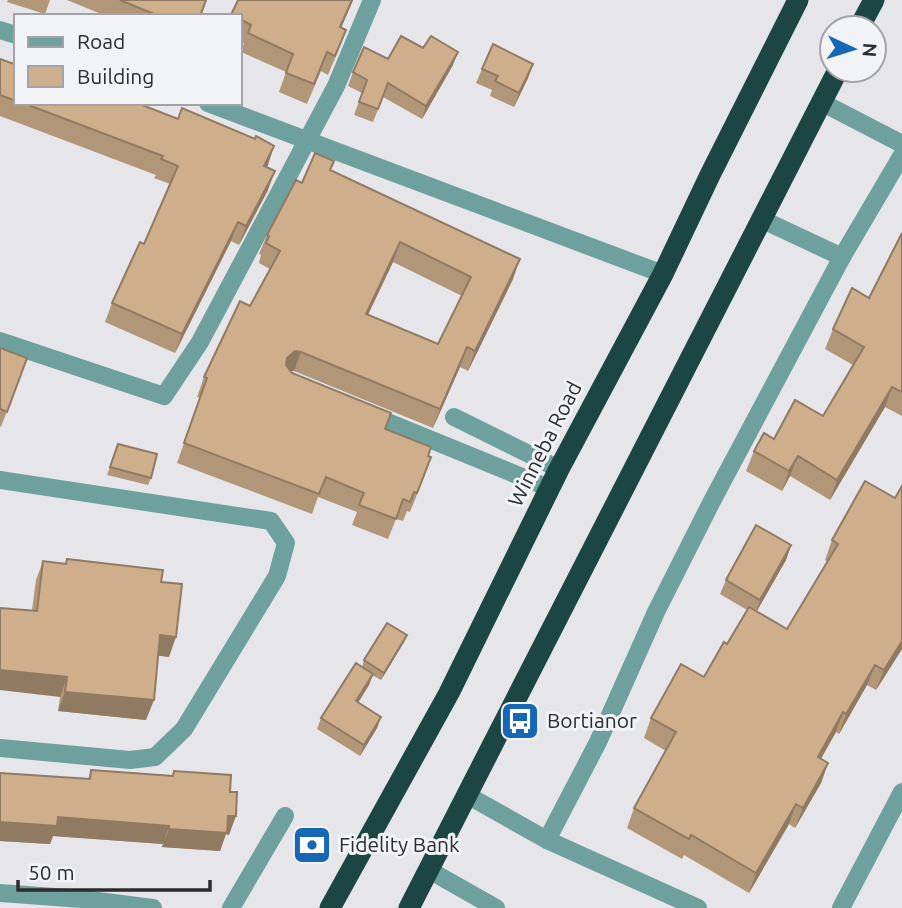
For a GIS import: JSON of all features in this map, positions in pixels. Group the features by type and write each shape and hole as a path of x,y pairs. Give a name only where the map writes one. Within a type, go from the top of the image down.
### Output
{"highway":[{"name":"Winneba Road","path":"330,908 449,693 554,478 663,274 798,0"},
{"path":"409,908 831,84"}],"street":[{"path":"0,341 164,396 200,342 336,86 372,0"},
{"path":"821,102 902,144"},
{"path":"214,105 663,274"},
{"path":"547,840 598,741 656,612 700,526 842,257 902,155"},
{"path":"761,219 842,257"},
{"path":"352,407 554,478"},
{"path":"454,417 554,478"},
{"path":"0,480 271,521 286,543 277,576 184,729 155,757 130,760 0,748"},
{"path":"841,908 902,792"},
{"path":"467,795 547,840 698,908"},
{"path":"231,908 285,816"},
{"path":"429,870 496,908"},
{"path":"0,893 153,908"}],"building":[{"path":"120,0 206,0 201,14 154,14"},
{"path":"238,0 352,0 340,27 346,30 335,56 327,52 314,84 286,73 293,54 248,33 251,25 242,20 242,14 231,14"},
{"path":"401,36 423,48 431,36 458,52 426,106 388,83 378,109 359,102 367,80 353,72 364,47 388,59"},
{"path":"493,44 533,64 519,93 495,81 498,76 482,69"},
{"path":"0,59 14,64 14,100 0,95"},
{"path":"28,105 142,105 178,119 182,108 255,139 256,136 274,146 264,166 275,171 246,226 238,222 182,334 112,303 140,242 144,244 178,166 161,159 163,156"},
{"path":"315,153 334,161 330,170 520,259 475,351 467,347 440,409 301,352 295,351 287,358 286,365 292,373 391,413 385,429 431,447 428,456 431,457 417,493 414,492 410,502 403,499 396,519 359,505 364,493 326,477 319,494 184,443 207,378 204,377 240,301 250,306 280,251 266,243 269,236 267,235 296,180 302,183","holes":["400,242 471,277 438,344 366,314"]},
{"path":"902,233 902,392 892,387 837,480 798,456 789,471 754,451 764,433 774,439 795,400 823,416 864,347 833,329 852,288 869,298"},
{"path":"0,348 27,358 7,412 0,409"},
{"path":"118,444 157,454 151,478 110,467"},
{"path":"865,481 895,498 902,486 902,641 884,670 875,665 846,714 843,712 818,757 828,763 803,808 796,804 756,873 691,835 689,839 634,808 676,732 651,718 681,664 704,677 724,642 727,644 749,607 787,629 838,544 832,540"},
{"path":"756,525 791,545 760,600 726,580"},
{"path":"67,559 163,570 161,582 182,584 176,637 160,635 154,700 65,692 67,677 0,670 0,608 37,611 43,561 66,564"},
{"path":"387,623 407,635 384,673 364,660"},
{"path":"356,663 373,674 356,701 381,717 364,745 321,718"},
{"path":"91,770 173,776 174,771 231,775 230,792 237,792 236,816 228,816 227,833 58,817 57,826 0,822 0,773 90,779"}],"place":[{"name":"Bortianor","path":"520,721"},
{"name":"Fidelity Bank","path":"312,845"}]}
